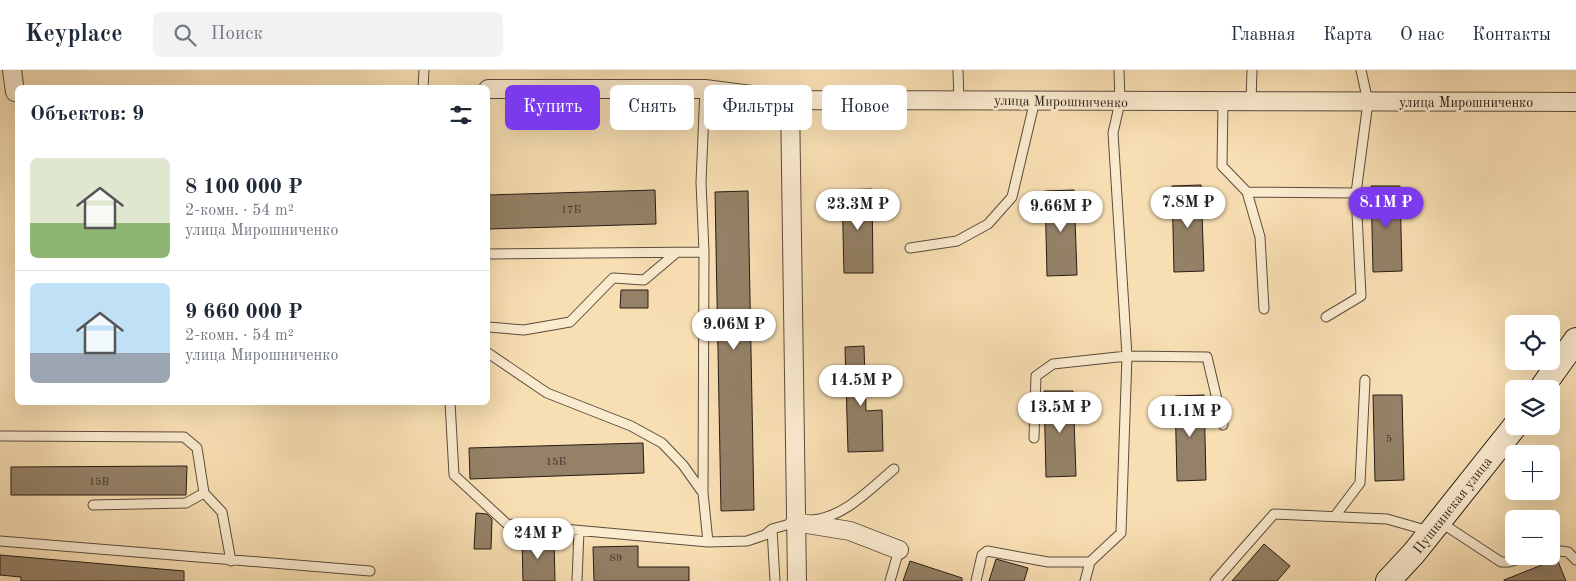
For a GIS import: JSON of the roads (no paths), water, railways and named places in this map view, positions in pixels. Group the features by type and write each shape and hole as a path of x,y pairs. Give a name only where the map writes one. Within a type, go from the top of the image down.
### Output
{"main road":[{"path":"1547,380 1576,340"},
{"name":"Пушкинская улица","path":"1388,581 1436,526 1508,435"}],"street":[{"path":"11,92 12,70"},
{"name":"улица Мирошниченко","path":"490,89 704,88"},
{"name":"улица Мирошниченко","path":"812,100 1576,102"},
{"path":"790,130 797,581"},
{"path":"795,522 850,531 899,550"}],"lane":[{"path":"423,85 424,70"},
{"path":"958,70 959,101"},
{"path":"1085,581 1090,562 1121,533 1127,356 1113,133 1120,102 1119,70"},
{"path":"1251,101 1252,70"},
{"path":"1326,317 1361,296 1356,192 1368,102 1361,70"},
{"path":"910,248 958,241 988,224 1012,197 1035,100"},
{"path":"1223,102 1222,166 1247,192 1260,237 1264,309"},
{"path":"704,119 702,182 704,252 703,493 708,542"},
{"path":"1247,192 1356,192"},
{"path":"490,254 704,252"},
{"path":"490,327 524,330 570,322 613,278 644,280 676,253"},
{"path":"490,354 547,393 631,426 662,443 683,464 703,493"},
{"path":"1034,438 1036,376 1053,364 1127,356 1207,357 1223,425"},
{"path":"1335,516 1360,483 1365,380"},
{"path":"450,405 454,475 507,524 708,542 747,541 765,535 772,529 795,522 820,519 847,508 894,469"},
{"path":"0,436 184,437 197,448 204,493 222,512 231,561"},
{"path":"93,505 186,503 204,493"},
{"path":"1215,581 1274,514 1387,519 1436,526 1500,562 1505,562"},
{"path":"772,529 775,581"},
{"path":"577,581 579,531"},
{"path":"0,541 370,571"},
{"path":"890,581 899,550"},
{"path":"1560,550 1568,552 1576,560"},
{"path":"976,581 982,555 987,551 1048,562 1090,562"}]}
